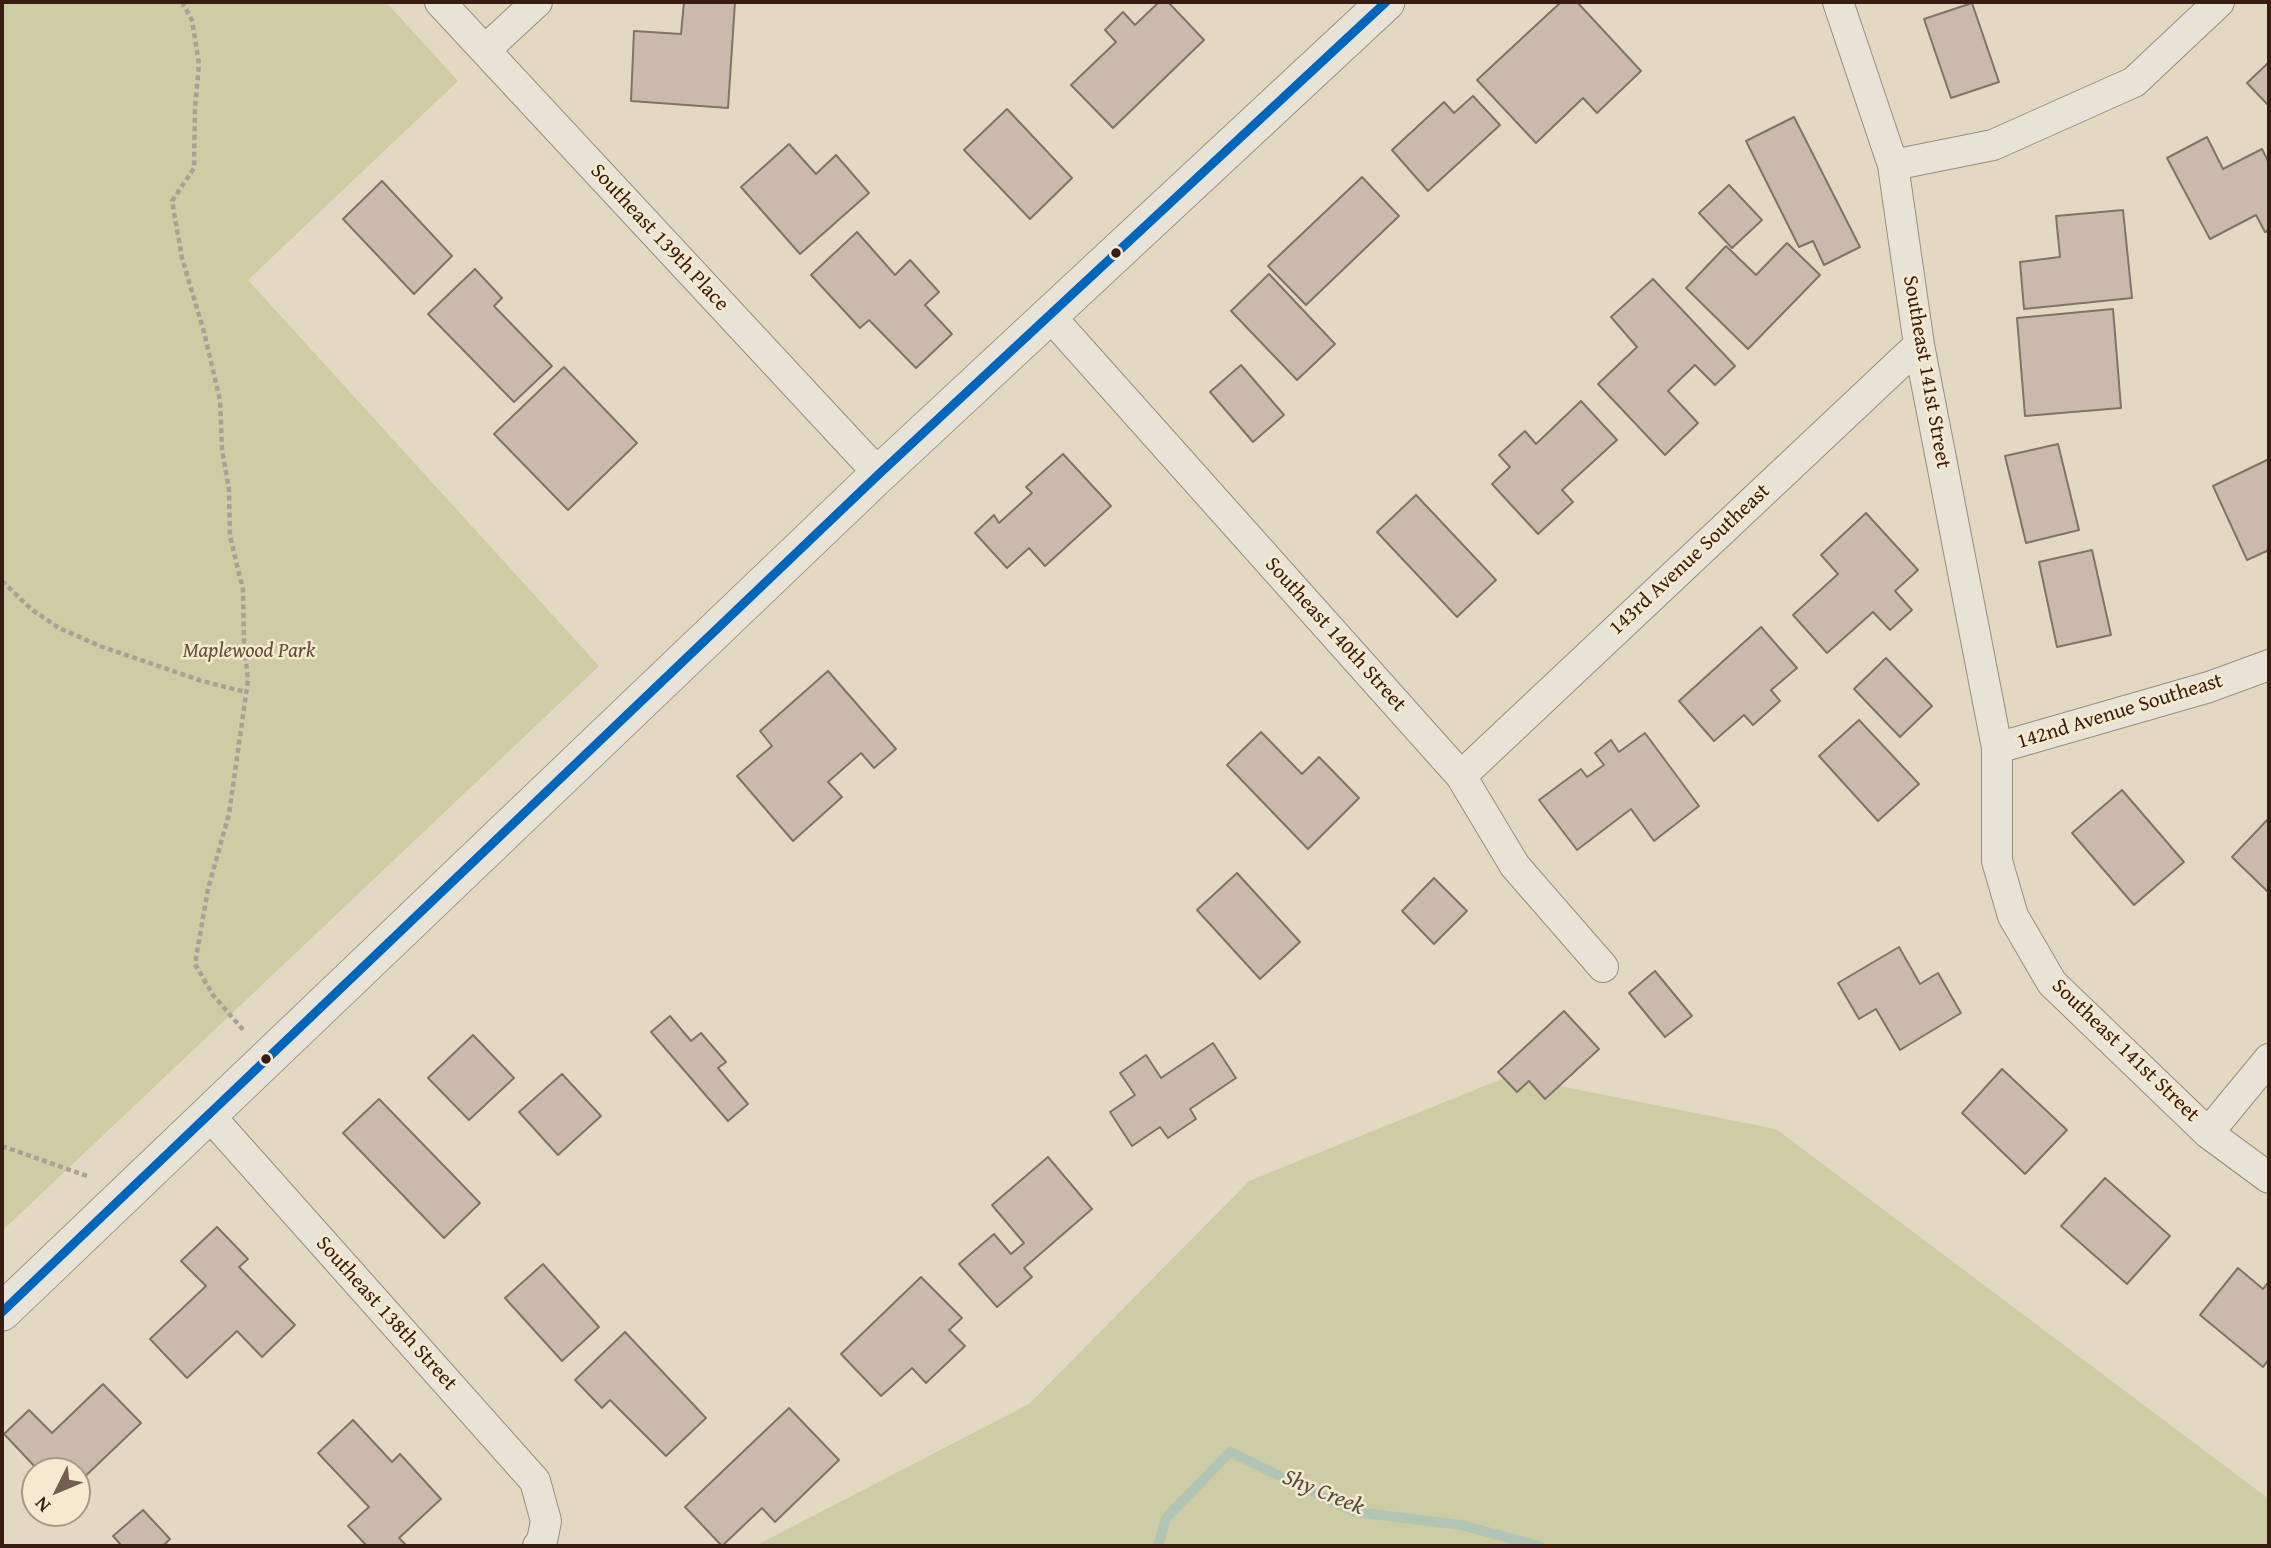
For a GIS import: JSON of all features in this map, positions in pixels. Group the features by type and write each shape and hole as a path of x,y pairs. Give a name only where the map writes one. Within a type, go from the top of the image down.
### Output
{"street":[{"name":"Southeast 139th Place","path":"440,2 879,474"},
{"path":"485,50 537,2"},
{"path":"2,1312 879,474 1386,2"},
{"name":"Southeast 141st Street","path":"1838,2 1893,165 1919,345 1997,748"},
{"path":"1893,165 1993,145 2134,82 2219,2"},
{"name":"Southeast 140th Street","path":"1050,316 1461,776 1515,866 1603,967"},
{"name":"143rd Avenue Southeast","path":"1461,776 1919,345"},
{"name":"142nd Avenue Southeast","path":"1997,861 1997,748 2208,687 2269,665"},
{"name":"Southeast 141st Street","path":"1997,861 2012,916 2052,983 2208,1133 2269,1178"},
{"path":"2208,1133 2269,1059"},
{"name":"Southeast 138th Street","path":"209,1115 535,1481 542,1534"}],"path":[{"path":"182,2 192,20 200,64 195,108 194,167 172,201 182,258 204,332 220,400 222,449 229,490 230,536 243,590 248,680 229,814 208,889 195,964 213,995 249,1036"},
{"path":"2,581 31,609 59,628 100,646 202,681 246,692"},
{"path":"2,1146 88,1174"}],"green space":[{"name":"Maplewood Park","path":"2,2 386,2 458,81 248,280 599,666 2,1231"},
{"path":"1509,1076 1776,1129 2269,1499 2269,1546 755,1546 1029,1404 1249,1181"}],"building":[{"path":"684,2 735,2 728,108 631,101 634,31 681,34"},
{"path":"1159,2 1168,2 1204,40 1113,128 1071,85 1116,42 1105,30 1123,12 1135,25"},
{"path":"1561,2 1577,2 1641,71 1597,113 1583,98 1536,143 1477,80"},
{"path":"1972,3 1999,82 1951,98 1924,19"},
{"path":"2269,62 2269,106 2247,83"},
{"path":"1473,96 1500,125 1428,191 1392,150 1444,102 1454,113"},
{"path":"1007,109 1072,178 1030,219 964,150"},
{"path":"1794,117 1860,247 1824,265 1813,241 1799,247 1746,141"},
{"path":"2207,137 2223,169 2262,149 2269,163 2269,230 2265,232 2256,215 2210,239 2167,158"},
{"path":"789,144 816,174 836,155 869,193 800,254 741,187"},
{"path":"1362,177 1399,216 1306,305 1268,266"},
{"path":"382,181 452,256 414,294 343,219"},
{"path":"1729,185 1762,220 1732,248 1699,213"},
{"path":"2123,210 2132,298 2024,309 2020,262 2060,257 2056,216"},
{"path":"857,232 895,275 910,260 939,292 925,305 952,334 916,368 869,320 860,328 811,275"},
{"path":"1787,243 1820,275 1748,349 1686,288 1726,246 1756,275"},
{"path":"475,269 502,298 494,306 552,366 514,402 428,314"},
{"path":"1269,274 1335,344 1297,380 1231,311"},
{"path":"1653,279 1735,366 1715,385 1695,365 1668,391 1698,423 1665,455 1598,384 1637,347 1611,317"},
{"path":"2113,309 2121,408 2025,416 2017,318"},
{"path":"1241,365 1284,415 1253,442 1210,392"},
{"path":"564,367 637,443 568,510 494,434"},
{"path":"1581,401 1617,440 1562,490 1573,502 1538,534 1492,484 1510,467 1499,455 1525,431 1536,444"},
{"path":"2058,444 2079,530 2026,543 2005,456"},
{"path":"1063,454 1111,506 1045,566 1029,548 1007,568 975,533 994,515 999,523 1032,493 1026,487"},
{"path":"2269,459 2269,550 2247,560 2213,486"},
{"path":"1416,495 1496,580 1457,617 1377,532"},
{"path":"1866,513 1918,570 1895,591 1912,610 1890,630 1873,612 1827,653 1793,615 1838,574 1821,555"},
{"path":"2092,550 2111,635 2057,647 2039,562"},
{"path":"1761,627 1797,668 1771,690 1780,701 1753,725 1744,715 1714,741 1679,701"},
{"path":"1886,658 1932,706 1900,737 1854,689"},
{"path":"828,671 896,749 874,768 861,753 828,782 842,797 793,841 737,776 772,746 760,731"},
{"path":"1859,720 1919,784 1878,821 1819,756"},
{"path":"1261,732 1302,774 1319,757 1359,798 1308,849 1227,765"},
{"path":"1645,733 1699,806 1654,841 1631,809 1577,850 1539,800 1581,769 1587,777 1604,765 1595,753 1611,740 1619,752"},
{"path":"2122,790 2184,862 2134,905 2072,833"},
{"path":"2269,818 2269,893 2232,857"},
{"path":"1237,873 1300,942 1260,979 1197,910"},
{"path":"1434,878 1467,911 1434,944 1402,911"},
{"path":"1899,947 1920,984 1938,973 1961,1013 1900,1050 1876,1009 1859,1019 1838,983"},
{"path":"1655,971 1692,1016 1665,1037 1629,993"},
{"path":"1564,1011 1599,1049 1545,1099 1529,1081 1517,1092 1498,1072"},
{"path":"670,1016 691,1041 701,1033 726,1062 718,1068 748,1104 728,1121 651,1032"},
{"path":"473,1035 514,1078 469,1120 428,1078"},
{"path":"1213,1043 1236,1078 1190,1109 1196,1119 1168,1138 1160,1127 1132,1146 1110,1112 1135,1095 1120,1073 1146,1055 1161,1078"},
{"path":"2002,1069 2067,1130 2025,1174 1962,1113"},
{"path":"562,1074 601,1116 558,1155 519,1112"},
{"path":"379,1099 480,1203 444,1238 343,1133"},
{"path":"1048,1157 1092,1209 1024,1268 1032,1277 997,1307 959,1264 994,1234 1011,1254 1024,1243 992,1205"},
{"path":"2105,1178 2170,1236 2127,1284 2061,1226"},
{"path":"217,1227 248,1259 239,1267 295,1325 262,1357 237,1331 187,1378 150,1339 206,1286 181,1261"},
{"path":"543,1264 599,1327 562,1361 505,1298"},
{"path":"2238,1268 2263,1289 2269,1281 2269,1359 2263,1367 2200,1315"},
{"path":"921,1277 962,1318 949,1330 965,1346 926,1383 912,1368 881,1396 841,1354"},
{"path":"625,1332 706,1418 666,1456 610,1400 602,1408 575,1380"},
{"path":"103,1384 141,1423 91,1471 91,1457 26,1457 4,1434 29,1410 52,1433"},
{"path":"789,1408 839,1460 775,1522 762,1508 722,1546 685,1507"},
{"path":"353,1420 392,1462 400,1454 441,1499 399,1538 407,1546 367,1546 348,1526 369,1507 318,1453"},
{"path":"143,1510 170,1539 163,1546 122,1546 113,1536"}],"waterway":[{"name":"Shy Creek","path":"1158,1546 1166,1518 1230,1452 1355,1512 1461,1525 1540,1546"}],"transit line":[{"path":"2,1312 879,474 1386,2"}]}
